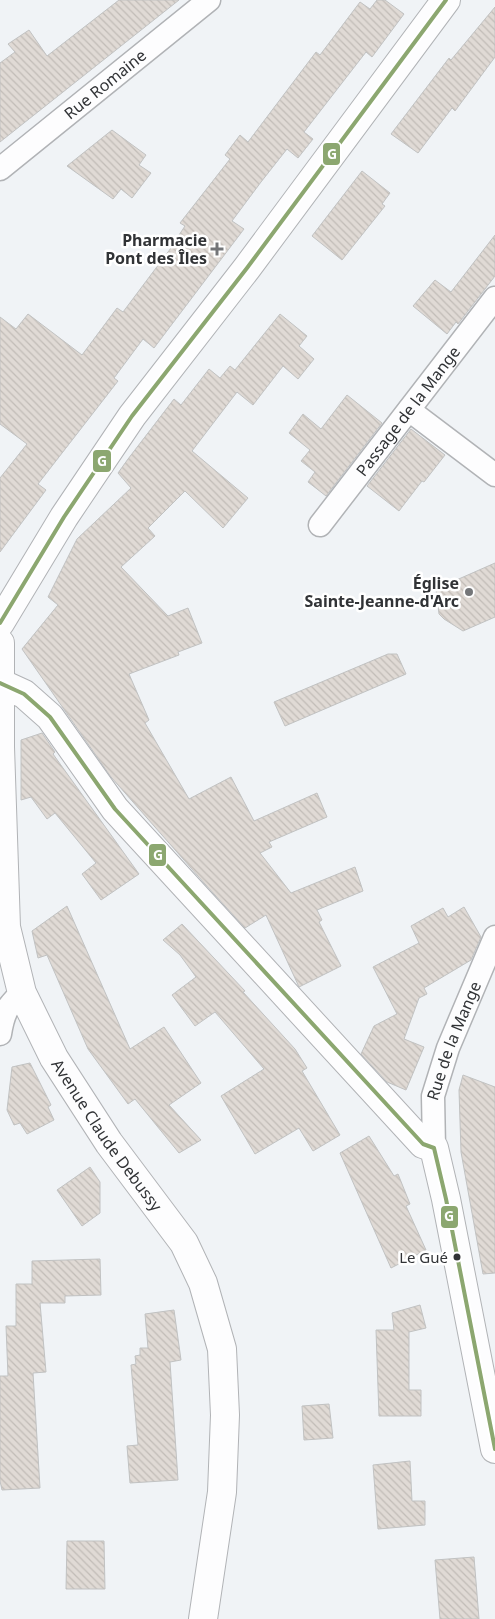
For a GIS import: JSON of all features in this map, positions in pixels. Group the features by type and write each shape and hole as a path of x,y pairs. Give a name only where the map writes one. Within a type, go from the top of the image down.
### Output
{"main road":[{"path":"0,623 64,517 132,416 247,268 446,0"},
{"name":"Avenue Claude Debussy","path":"0,642 0,747 6,927 22,994 54,1058 109,1143 184,1243 203,1283 222,1350 225,1415 222,1492 203,1619"},
{"path":"0,683 24,694 50,717 115,809 423,1144 434,1148 448,1209 495,1449"}],"street":[{"name":"Rue Romaine","path":"0,169 209,0"},
{"name":"Passage de la Mange","path":"320,524 495,298"},
{"path":"409,410 495,475"},
{"name":"Rue de la Mange","path":"434,1148 433,1096 448,1048 495,937"},
{"path":"0,1034 2,1023 11,1002 22,994"}],"building":[{"path":"119,0 179,0 0,142 0,63 15,52 8,44 29,30 47,56"},
{"path":"377,0 385,0 404,14 372,57 366,52 304,132 313,139 298,158 287,149 261,182 232,221 244,229 154,348 143,339 114,378 118,381 38,484 46,490 0,552 0,478 27,444 0,424 0,317 16,329 28,314 82,355 117,308 123,312 174,244 185,226 180,223 230,159 225,155 240,135 248,142 316,52 320,55 360,2 370,9"},
{"path":"495,7 495,57 455,111 452,108 418,153 391,134 449,58 451,60"},
{"path":"112,130 146,155 139,165 151,173 132,198 121,189 113,199 67,166"},
{"path":"362,171 390,193 382,204 385,206 342,260 312,236"},
{"path":"495,235 495,276 458,324 456,322 447,334 413,306 435,280 451,292"},
{"path":"280,314 307,336 299,346 314,359 298,379 283,366 253,405 237,392 192,451 248,498 223,528 185,491 148,528 155,536 121,567 168,616 188,608 202,643 178,652 179,655 129,674 149,720 145,723 189,799 231,777 254,821 317,793 327,817 269,842 272,847 260,853 291,893 355,867 363,891 317,910 322,920 319,922 341,966 299,987 266,915 245,928 111,777 22,649 58,605 48,597 77,539 131,488 118,473 174,399 181,405 209,369 220,378 230,366 235,370"},
{"path":"347,395 382,423 326,496 308,482 315,472 301,461 310,450 289,433 303,414 321,429"},
{"path":"411,429 445,455 399,511 367,486"},
{"name":"Église Sainte-Jeanne-d'Arc","path":"495,563 495,617 463,631 439,614 436,589"},
{"path":"388,654 397,654 406,674 285,726 274,702"},
{"path":"42,733 55,752 53,754 139,874 101,900 82,874 96,863 55,813 47,819 31,797 21,800 21,740"},
{"path":"67,906 130,1049 164,1027 201,1083 169,1105 201,1140 179,1153 135,1099 128,1104 88,1049 47,955 38,958 32,931"},
{"path":"464,907 481,937 471,960 424,988 427,994 419,998 404,1039 424,1047 406,1090 387,1082 361,1054 374,1026 397,1014 373,967 419,943 411,926 443,908 448,917"},
{"path":"182,924 245,991 243,992 295,1049 307,1068 302,1071 340,1135 313,1151 299,1128 255,1154 221,1096 264,1069 215,1012 195,1026 172,995 196,977 180,955 163,940"},
{"path":"30,1063 51,1105 48,1107 54,1120 27,1134 20,1123 14,1125 7,1110 12,1067"},
{"path":"463,1075 495,1087 495,1273 483,1274 461,1152 459,1090"},
{"path":"369,1136 394,1176 398,1174 410,1204 406,1206 426,1250 391,1268 340,1153"},
{"path":"90,1167 100,1182 100,1213 82,1226 57,1190"},
{"path":"100,1259 101,1295 65,1296 65,1303 40,1303 46,1372 33,1373 40,1488 2,1490 0,1481 0,1376 8,1376 6,1326 16,1326 16,1284 32,1284 32,1261"},
{"path":"420,1305 426,1328 409,1332 409,1390 421,1390 421,1416 379,1416 376,1330 394,1330 392,1313"},
{"path":"174,1310 181,1360 170,1362 178,1480 130,1483 127,1446 138,1445 131,1365 136,1364 135,1356 140,1355 140,1348 148,1348 145,1314"},
{"path":"329,1404 333,1438 304,1440 302,1406"},
{"path":"410,1461 412,1501 425,1501 425,1525 378,1529 373,1465"},
{"path":"67,1541 104,1541 105,1589 66,1589"},
{"path":"474,1557 479,1619 440,1619 435,1560"}],"transit line":[{"name":"G","path":"0,623 64,517 132,416 247,268 446,0"},
{"name":"G","path":"0,683 24,694 50,717 115,809 423,1144 434,1148 446,1199 495,1449"}],"place":[{"name":"Pharmacie Pont des Îles","path":"217,249"},
{"name":"Église Sainte-Jeanne-d'Arc","path":"469,592"},
{"name":"Le Gué","path":"457,1257"}]}
